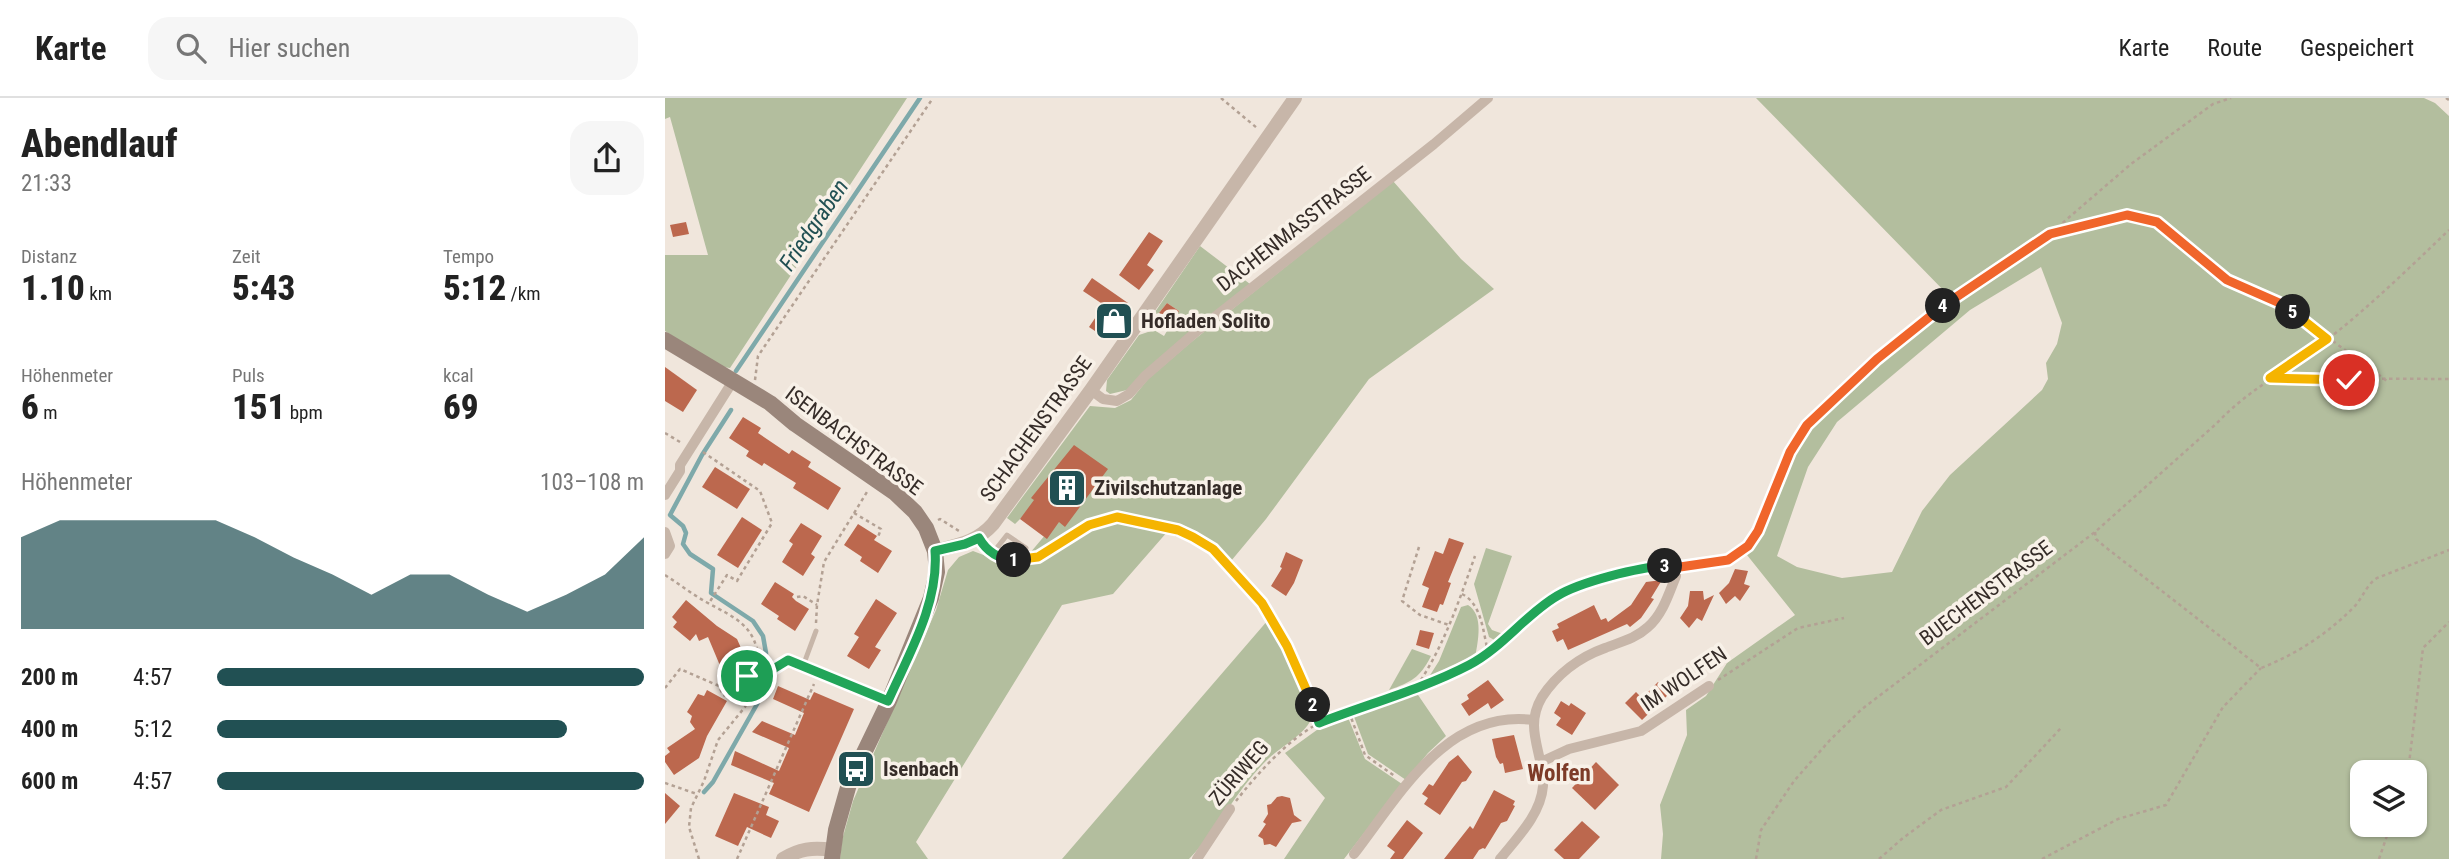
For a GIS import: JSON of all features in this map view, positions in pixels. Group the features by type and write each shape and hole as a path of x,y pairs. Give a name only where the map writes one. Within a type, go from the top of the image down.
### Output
{"main road":[{"name":"ISENBACHSTRASSE","path":"665,340 770,403 795,424 895,493 915,512 926,528 935,551 937,572 931,597 888,701 849,785 832,854"}],"street":[{"name":"SCHACHENSTRASSE","path":"979,538 993,524 1091,390 1295,98"},
{"name":"DACHENMASSTRASSE","path":"1091,390 1103,399 1117,401 1129,394 1145,376 1197,331 1434,144 1488,98"},
{"path":"665,495 680,471 680,465 733,381"},
{"path":"935,551 979,538 992,554 1015,560 1038,557 1101,520 1117,517 1132,519 1178,530 1213,549 1262,603"},
{"path":"665,532 670,546 665,554"},
{"path":"1500,859 1534,814 1543,788 1533,720 1541,700 1550,686 1575,663 1590,654 1629,640 1649,626 1665,603 1676,570"},
{"path":"764,671 788,660 888,701"},
{"name":"IM WOLFEN","path":"1541,762 1569,748 1641,731 1709,686"},
{"path":"1354,854 1426,761 1448,741 1471,729 1511,718 1533,720"},
{"name":"ZÜRIWEG","path":"1197,859 1230,809"},
{"path":"783,859 811,848 832,854"}],"lane":[{"path":"992,554 1007,535 1025,548"},
{"path":"803,666 816,631"},
{"path":"735,696 747,676 764,671"}],"path":[{"path":"749,390 757,376 758,356 933,98"},
{"path":"1221,98 1269,136"},
{"path":"2050,234 2131,164 2213,104 2231,98"},
{"path":"2050,234 2127,215 2157,222 2227,280 2284,305 2327,339 2387,380"},
{"name":"BUECHENSTRASSE","path":"1756,859 1761,830 1794,781 1862,709 2095,532 2231,408 2327,339 2449,230"},
{"name":"ZÜRIWEG","path":"1230,809 1264,768 1296,739 1319,723 1446,677 1473,663 1557,596 1587,584 1631,572 1662,566 1676,570 1728,560 1748,546 1758,531 1790,452 1807,425 1825,406 1946,303 2050,234"},
{"path":"2270,378 2449,379"},
{"path":"665,433 685,446"},
{"path":"700,451 760,491 772,523 737,581 727,575 710,601"},
{"path":"816,631 824,562 870,486"},
{"path":"854,513 881,529 878,537"},
{"path":"2095,532 2096,539 2104,546 2261,668"},
{"path":"1419,547 1402,601 1420,615 1449,625"},
{"path":"2042,859 2118,819 2166,805 2223,708 2261,668 2286,659 2339,622 2359,601 2369,583 2449,550"},
{"path":"1417,686 1431,666 1475,556"},
{"path":"665,575 738,619 749,632 764,671 745,707 718,740 691,808 689,827 699,859"},
{"path":"1462,593 1477,607 1488,652"},
{"path":"797,597 803,596 817,605"},
{"path":"1262,603 1292,656 1319,723"},
{"name":"IM WOLFEN","path":"1709,686 1798,628 1844,618"},
{"path":"2409,760 2423,648 2449,622"},
{"path":"665,688 680,669 719,686 723,695 735,696"},
{"path":"737,859 817,677"},
{"path":"745,696 754,693"},
{"path":"1349,711 1365,755 1408,785"},
{"path":"1879,859 1941,810 2007,788 2061,728"},
{"path":"665,783 697,794"},
{"path":"2379,859 2387,837"}],"green space":[{"path":"665,98 907,98 730,368 706,358 665,331 665,255 708,255 670,117 665,119"},
{"path":"1756,98 2424,98 2435,103 2449,116 2449,859 1661,859 1663,834 1660,805 1687,735 1686,710 1706,696 1727,663 1795,615 1747,555 1763,530 1803,438 1828,408 1868,371 1945,309 2038,246 2043,233 1949,296","holes":["2041,267 2062,323 2057,344 2046,363 2048,379 2042,390 1950,475 1922,511 1892,572 1842,578 1797,567 1777,556 1808,467 1837,422 1970,310"]},
{"path":"1393,181 1461,259 1494,289 1369,379 1266,519 1231,561 1217,547 1192,532 1113,514 1044,551 1033,555 1030,553 1046,534 1025,514 1015,524 1007,518 1090,406 1115,408 1131,400 1148,379 1190,343"},
{"path":"1200,246 1250,284 1127,390 1110,394 1106,391 1107,380 1139,335 1154,330 1164,336 1179,311 1167,303 1159,313 1153,315"},
{"path":"1112,521 1130,522 1168,531 1113,594 1062,605 916,842 928,859 840,859 842,840 853,801 936,610 948,570 959,557 973,551 1018,565"},
{"path":"1486,548 1512,556 1488,624 1492,630 1506,635 1496,641 1489,637 1474,584"},
{"path":"1468,605 1473,609 1478,622 1475,658 1427,680 1439,661 1461,607"},
{"path":"1268,620 1307,697 1311,718 1305,728 1258,770 1189,859 1062,859"},
{"path":"1412,649 1431,656 1414,678 1389,690"},
{"path":"1416,692 1446,736 1406,780 1368,754 1353,714"},
{"path":"1347,715 1365,759 1402,784 1344,859 1284,859 1325,798 1285,753 1321,727"}],"building":[{"path":"686,222 689,234 673,237 670,225"},
{"path":"1149,232 1163,241 1147,265 1154,270 1139,290 1119,275"},
{"path":"1092,278 1128,303 1104,337 1089,327 1104,305 1083,291"},
{"path":"1167,303 1179,311 1172,322 1159,313"},
{"path":"665,367 697,390 683,412 665,401"},
{"path":"743,417 761,428 758,433 789,454 792,450 811,462 808,467 841,488 828,510 793,488 796,483 764,463 762,466 746,456 749,451 729,438"},
{"name":"Zivilschutzanlage","path":"1074,445 1108,469 1065,527 1059,522 1047,539 1020,519 1034,500 1031,498"},
{"path":"715,467 750,489 737,509 702,487"},
{"path":"742,517 762,530 738,568 717,555"},
{"path":"801,523 822,536 811,554 815,557 803,576 782,562 793,544 789,541"},
{"path":"858,524 877,536 874,540 892,551 878,573 860,561 862,557 844,545"},
{"path":"1449,538 1464,543 1448,582 1451,583 1443,605 1440,604 1437,612 1422,607 1429,588 1422,585 1435,551 1443,554"},
{"path":"1286,552 1303,560 1286,596 1271,586 1282,568 1280,567"},
{"path":"1735,569 1748,571 1744,584 1750,586 1740,601 1735,596 1726,604 1719,593 1729,583"},
{"path":"1662,580 1651,598 1654,599 1641,618 1630,627 1627,624 1568,650 1563,639 1557,642 1552,631 1559,628 1557,624 1594,605 1601,620 1606,618 1608,622 1631,605 1646,582"},
{"path":"775,582 794,594 792,597 796,601 809,609 795,631 761,604"},
{"path":"1690,591 1703,591 1704,600 1714,595 1702,621 1697,618 1689,628 1680,618 1688,606"},
{"path":"876,599 897,613 875,647 881,650 869,669 847,656 859,637 854,634"},
{"path":"686,600 737,639 749,666 729,675 725,666 721,668 708,637 699,641 696,634 690,641 673,627 677,622 672,617"},
{"path":"1420,630 1434,633 1429,649 1416,645"},
{"path":"1488,680 1504,700 1491,709 1488,703 1469,716 1461,704 1469,699 1467,695"},
{"path":"1658,682 1670,693 1642,720 1625,703 1636,692 1642,698"},
{"path":"778,686 810,700 814,692 854,709 809,812 769,794 774,783 731,765 735,751 779,771 789,748 752,732 762,721 795,735 804,713 773,699"},
{"path":"707,690 727,701 707,736 699,758 674,775 665,762 665,756 670,752 667,748 695,729 690,722 692,716 687,712 698,694 704,696"},
{"path":"1561,701 1569,706 1571,703 1586,713 1572,735 1556,725 1561,718 1554,713"},
{"path":"1514,735 1523,769 1505,773 1503,763 1500,764 1496,757 1492,739"},
{"path":"1458,755 1472,772 1440,815 1424,804 1428,798 1422,794 1429,784 1433,786 1449,762"},
{"path":"1596,762 1619,785 1595,810 1572,788"},
{"path":"1494,790 1515,801 1507,821 1501,823 1485,849 1479,850 1473,859 1444,859 1470,826 1473,829"},
{"path":"665,793 680,806 665,824"},
{"path":"734,793 769,807 766,815 779,821 771,838 747,827 738,846 715,836"},
{"path":"1282,796 1290,798 1294,815 1302,821 1292,823 1276,847 1264,845 1263,839 1258,836 1266,824 1263,822 1268,814 1267,805"},
{"path":"1407,820 1423,833 1403,859 1390,859 1395,852 1387,846"},
{"path":"1582,821 1600,837 1579,859 1564,859 1554,850"}],"waterway":[{"name":"Friedgraben","path":"736,371 920,98"},
{"name":"Isenbach","path":"704,792 713,782 765,690 766,653 763,636 753,621 711,593 713,569 690,554 683,544 686,533 683,526 670,515 702,455 731,410"}],"place":[{"name":"Hofladen Solito","path":"1114,321"},
{"name":"Zivilschutzanlage","path":"1067,488"},
{"name":"Isenbach","path":"856,769"}],"district":[{"name":"Wolfen","path":"1559,773"}],"route":[{"path":"747,676 755,671 770,671 788,660 888,701 927,610 937,572 935,551 979,538 992,554 1022,561 1049,552 1089,525 1117,517 1178,530 1213,549 1230,565 1262,603 1287,646 1319,723 1446,677 1473,663 1557,596 1587,584 1662,566 1680,567 1728,560 1748,546 1758,531 1790,452 1807,425 1877,359 1946,303 2050,234 2127,215 2157,222 2227,280 2284,305 2327,339 2270,378 2349,380"}]}
